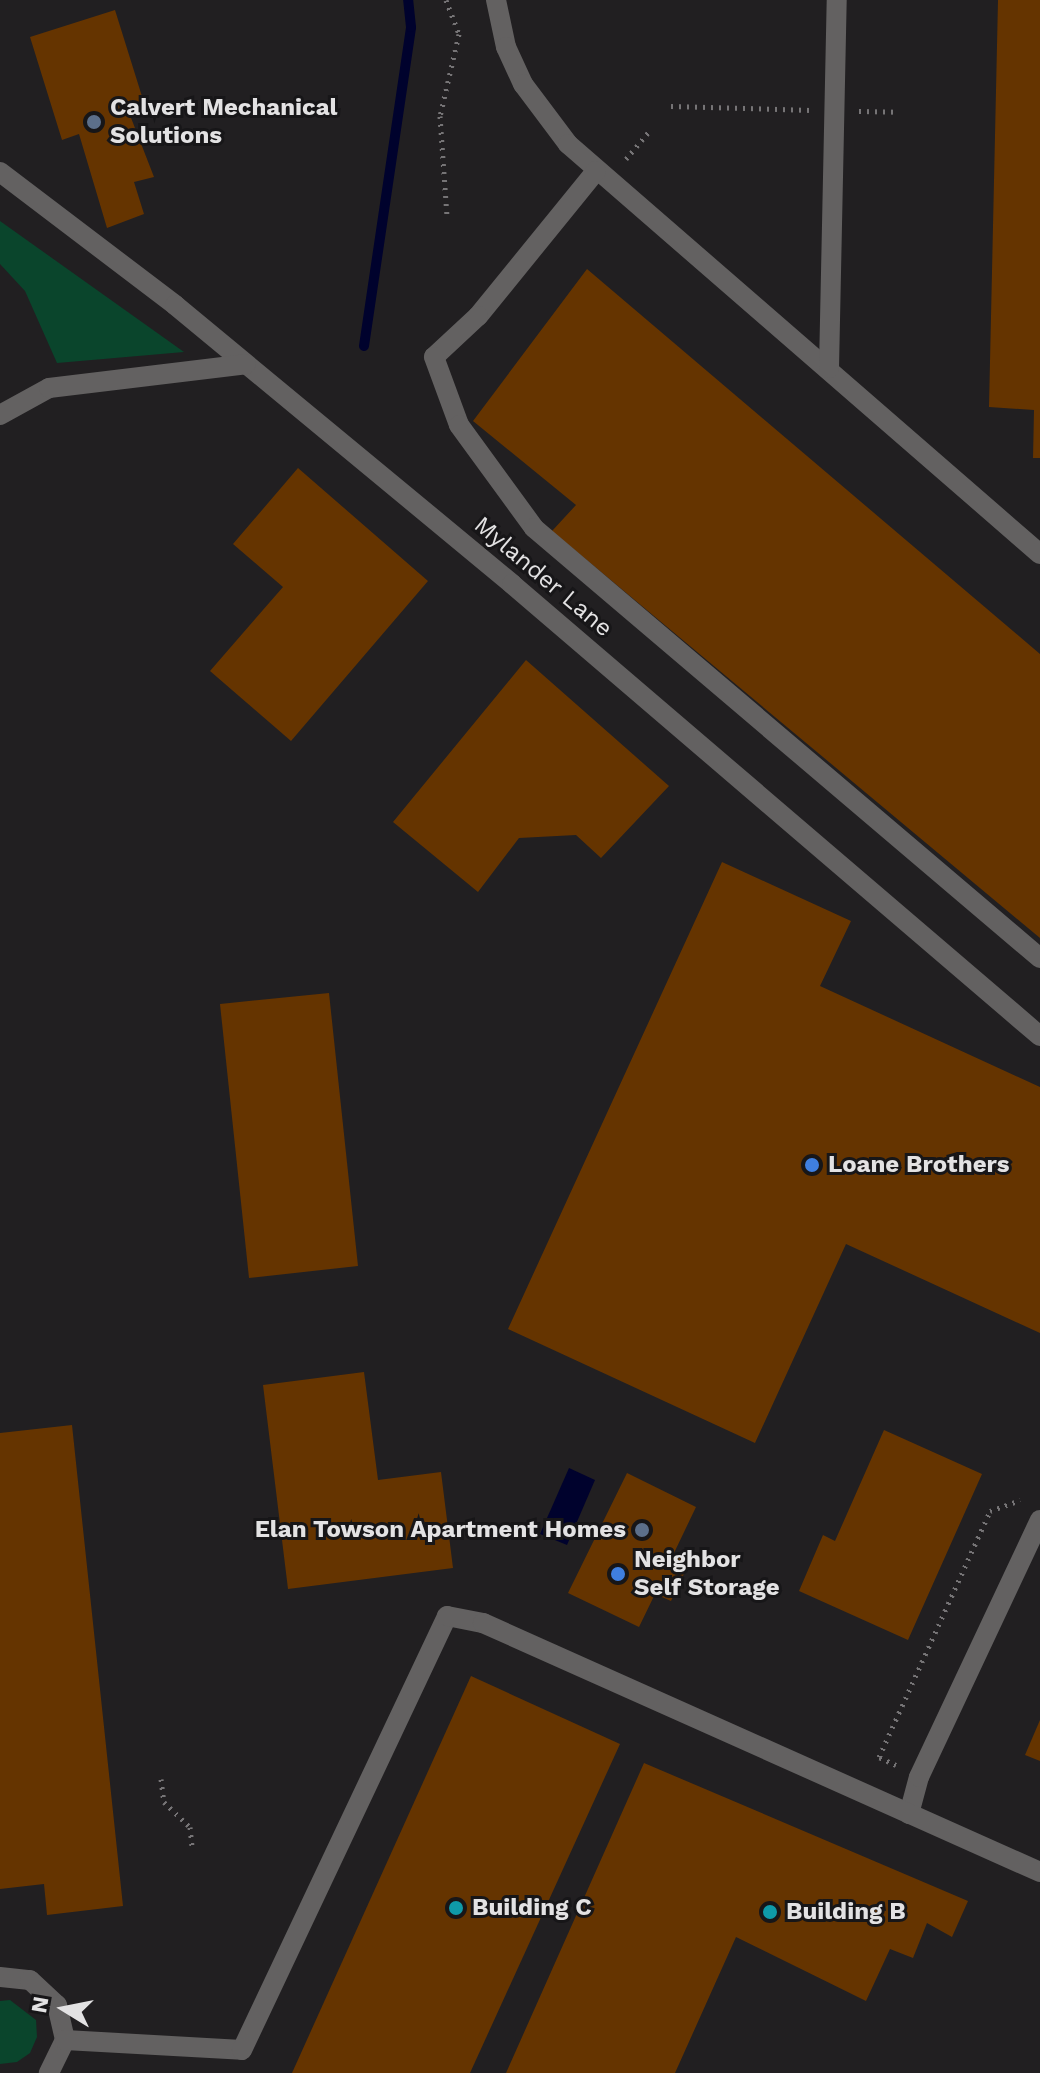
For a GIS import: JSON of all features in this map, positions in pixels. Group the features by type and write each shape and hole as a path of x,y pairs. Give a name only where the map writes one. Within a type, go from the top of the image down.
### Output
{"lane":[{"path":"496,0 506,47 523,84 552,125 596,171 829,368 1040,554"},
{"path":"829,368 837,0"},
{"path":"596,171 478,316 434,357 459,425 534,528 1040,958"},
{"name":"Mylander Lane","path":"0,172 246,364 525,594 1040,1036"},
{"path":"0,415 49,388 246,364"},
{"path":"909,1814 919,1777 1040,1520"},
{"path":"65,2040 242,2050 447,1616 483,1623 1040,1872"},
{"path":"0,1977 30,1980 45,1990 60,2013 65,2040 49,2073"}],"path":[{"path":"446,0 459,34 440,116 447,215"},
{"path":"671,106 816,110"},
{"path":"846,110 898,112"},
{"path":"622,164 649,132"},
{"path":"904,1769 879,1757 990,1511 1023,1499"},
{"path":"161,1779 164,1802 190,1827 192,1847"}],"green space":[{"path":"0,221 184,352 57,363 25,291 0,264"},
{"path":"10,2000 36,2020 37,2037 30,2053 17,2062 0,2064 0,2001"}],"water":[{"path":"569,1468 595,1480 567,1545 540,1534"}],"building":[{"path":"998,0 1040,0 1040,458 1033,458 1034,410 989,407"},
{"name":"Calvert Mechanical Solutions","path":"115,10 145,106 128,110 154,177 134,182 144,214 107,228 79,134 62,140 30,37"},
{"path":"587,269 1040,654 1040,938 552,531 576,505 473,421"},
{"path":"298,468 428,581 291,741 210,671 283,587 233,544"},
{"path":"526,660 669,786 601,858 576,835 519,838 478,892 393,822"},
{"name":"Loane Brothers","path":"722,862 851,921 820,986 1040,1087 1040,1333 846,1244 755,1443 508,1329"},
{"path":"329,993 358,1266 249,1278 220,1004"},
{"path":"364,1372 378,1480 441,1472 453,1568 288,1589 263,1385"},
{"path":"72,1425 123,1906 47,1915 44,1884 0,1889 0,1433"},
{"path":"884,1430 982,1474 908,1640 799,1591 823,1535 835,1541"},
{"name":"Elan Towson Apartment Homes","path":"627,1473 696,1507 674,1553 690,1561 671,1601 655,1594 639,1627 568,1593"},
{"name":"Building C","path":"471,1676 620,1744 470,2073 292,2073"},
{"path":"1040,1720 1040,1761 1025,1755"},
{"name":"Building B","path":"644,1763 968,1901 952,1937 927,1923 913,1958 890,1949 866,2001 736,1937 675,2073 506,2073"}],"waterway":[{"path":"364,346 411,27 408,0"}],"place":[{"name":"Calvert Mechanical Solutions","path":"94,122"},
{"name":"Loane Brothers","path":"812,1165"},
{"name":"Elan Towson Apartment Homes","path":"642,1530"},
{"name":"Neighbor Self Storage","path":"618,1574"},
{"name":"Building C","path":"456,1908"},
{"name":"Building B","path":"770,1912"}]}
